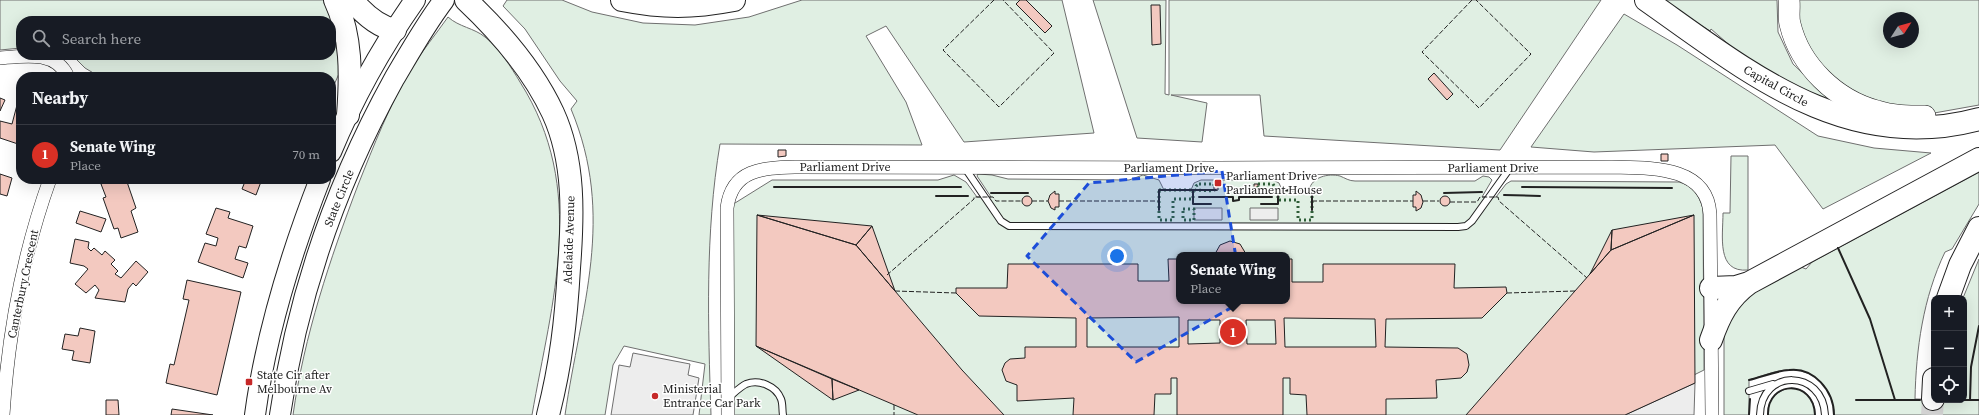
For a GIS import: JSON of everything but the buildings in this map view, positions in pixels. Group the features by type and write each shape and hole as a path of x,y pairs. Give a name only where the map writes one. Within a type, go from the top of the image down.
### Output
{"highway":[{"path":"335,0 344,28 349,53 350,82 348,115"},
{"path":"352,0 372,19 387,28 395,30"},
{"path":"622,0 652,6 701,6 734,0"},
{"name":"Capital Circle","path":"1646,0 1753,74 1809,105 1835,115 1890,126 1924,128 1952,125 1979,119"},
{"path":"1790,0 1790,24 1799,48 1817,74 1836,92 1855,103 1877,111 1902,116 1934,117 1979,113"},
{"name":"Adelaide Avenue","path":"472,6 505,41 531,76 553,113 566,154 572,197 566,322 558,376 548,415"},
{"path":"1711,288 1740,286 1754,280 1979,159"},
{"path":"1949,295 1960,265 1979,228"},
{"path":"1711,340 1724,308 1737,293 1754,280"}],"main road":[{"path":"336,141 348,115 395,30 415,0"},
{"path":"395,30 412,26 440,5"},
{"name":"State Circle","path":"280,415 297,326 313,267 333,209 356,154 382,101 416,41 440,5"},
{"name":"State Circle","path":"255,415 266,353 280,294 298,234 318,184"}],"street":[{"path":"0,58 16,56"},
{"path":"52,60 66,72"},
{"name":"Parliament Drive","path":"728,415 727,208 732,191 740,180 754,171 763,168 964,167 1648,168 1673,172 1690,179 1703,190 1709,203 1712,415"},
{"name":"Canterbury Crescent","path":"3,415 6,374 22,285 40,209 48,184"}],"lane":[{"path":"964,167 1001,221 1007,226 1427,227 1462,227 1469,224 1510,168"},
{"path":"1749,391 1778,382 1792,380 1805,382 1817,391 1823,402 1824,415"},
{"path":"1760,415 1766,394 1778,382"},
{"path":"728,398 746,384 759,383 770,386 777,392 781,400 783,415"}],"highlighted area":[{"path":"1222,171 1243,301 1136,362 1027,256 1089,183"}],"green space":[{"path":"0,0 326,0 332,16 16,16 16,48 0,50"},
{"path":"507,0 562,0 592,12 643,23 695,25 749,17 802,0 1062,0 1094,133 964,142 886,26 866,36 906,102 922,145 720,144 715,178 710,245 709,347 711,415 699,415 705,364 624,346 613,365 605,415 565,415 586,299 591,262 593,225 591,187 584,149 571,109 577,101 560,81 525,29 503,6"},
{"path":"1093,0 1166,0 1165,94 1169,95 1169,0 1601,0 1500,150 1264,136 1260,95 1171,95 1207,103 1202,142 1137,138"},
{"path":"1660,0 1777,0 1778,32 1793,64 1836,105 1813,100 1741,55 1711,29 1710,31"},
{"path":"1794,0 1979,0 1979,105 1923,115 1865,105 1821,75 1794,33"},
{"path":"1624,14 1677,45 1818,136 1874,148 1931,153 1823,209 1775,145 1594,152 1531,147"},
{"path":"448,17 485,37 513,70 541,122 553,163 559,204 559,246 555,287 532,415 293,415 304,356 319,298 358,185 382,126 403,83 411,69"},
{"path":"336,27 341,69 336,80 336,72 92,72 77,60 336,60"},
{"path":"1731,156 1748,156 1748,270 1738,269 1731,266 1726,259 1722,242 1723,213 1730,213"},
{"path":"1979,172 1979,204 1952,249 1945,252 1931,287 1919,343 1915,399 1931,399 1931,403 1967,403 1967,295 1964,295 1979,259 1979,415 1834,415 1831,398 1827,390 1816,378 1801,371 1787,370 1749,380 1749,415 1724,415 1724,327 1737,302 1801,267 1806,269 1812,262"},
{"path":"978,174 992,175 1008,179 1129,180 1143,175 1159,180 1164,190 1191,190 1194,183 1201,180 1273,180 1279,183 1282,190 1309,190 1313,182 1317,179 1331,175 1340,176 1355,181 1475,181 1483,176 1489,177 1492,180 1482,197 1496,197 1506,184 1511,181 1679,182 1688,186 1695,192 1700,199 1703,209 1704,370 1613,415 732,415 727,208 772,180 938,180 954,175 966,182 977,197 991,197 977,176"},
{"path":"1790,388 1801,390 1808,396 1813,404 1815,415 1768,415 1769,405 1773,397 1785,389"}],"shaded area":[{"path":"1194,208 1222,208 1222,220 1194,220"},
{"path":"1250,208 1278,208 1278,220 1250,220"},
{"name":"Ministerial Entrance Car Park","path":"633,353 690,364 688,375 699,378 693,415 611,415 619,365 630,367"},
{"path":"1695,383 1694,415 1625,415"}],"tunnel":[{"path":"1932,415 1933,403"}],"hedge":[{"path":"1199,184 1214,184 1214,191 1195,190 1196,186 1199,184"},
{"path":"1258,184 1273,184 1277,191 1258,191 1258,184"},
{"path":"1159,190 1193,190 1193,199 1173,199 1173,220 1159,220 1159,190"},
{"path":"1278,190 1312,190 1312,220 1298,220 1298,200 1278,200 1278,190"},
{"path":"1183,209 1194,209 1194,220 1183,220 1183,209"}],"fence":[{"path":"994,0 943,50 999,107 1054,53 1003,0"},
{"path":"1472,0 1422,52 1479,108 1531,54 1476,0"},
{"path":"887,275 974,199 974,197 993,197 996,201 1021,201"},
{"path":"1450,202 1477,202 1480,197 1498,197 1499,201 1587,278"},
{"path":"1032,201 1048,201"},
{"path":"1059,201 1159,201"},
{"path":"1312,201 1413,201"},
{"path":"1423,201 1439,201"},
{"path":"895,291 956,293"},
{"path":"1507,293 1575,291"},
{"path":"894,405 894,415"}],"wall":[{"path":"774,187 961,187"},
{"path":"1522,187 1672,188"},
{"path":"1159,210 1159,190 1216,190"},
{"path":"1193,190 1193,204 1211,204"},
{"path":"1261,204 1278,204 1278,190"},
{"path":"1256,191 1312,190 1312,210"},
{"path":"1444,193 1482,192"},
{"path":"991,193 1028,193"},
{"path":"1504,195 1540,196"},
{"path":"936,196 968,196"},
{"path":"1199,197 1233,197 1233,201 1239,200 1239,197 1272,197"},
{"path":"1838,248 1870,319 1895,400"},
{"path":"1970,400 1971,367 1979,326"},
{"path":"1749,380 1789,370 1807,372 1821,382 1826,389 1833,406 1834,415"},
{"path":"1768,415 1770,403 1775,395 1782,390 1791,388 1799,390 1807,395 1813,403 1815,415"},
{"path":"1749,415 1750,399"},
{"path":"1856,400 1920,400"},
{"path":"1967,400 1979,400"}],"place":[{"name":"Parliament Drive Parliament House","path":"1218,183"},
{"name":"Senate Wing","path":"1233,332"},
{"name":"State Cir after Melbourne Av","path":"249,382"},
{"name":"Ministerial Entrance Car Park","path":"655,396"}]}
